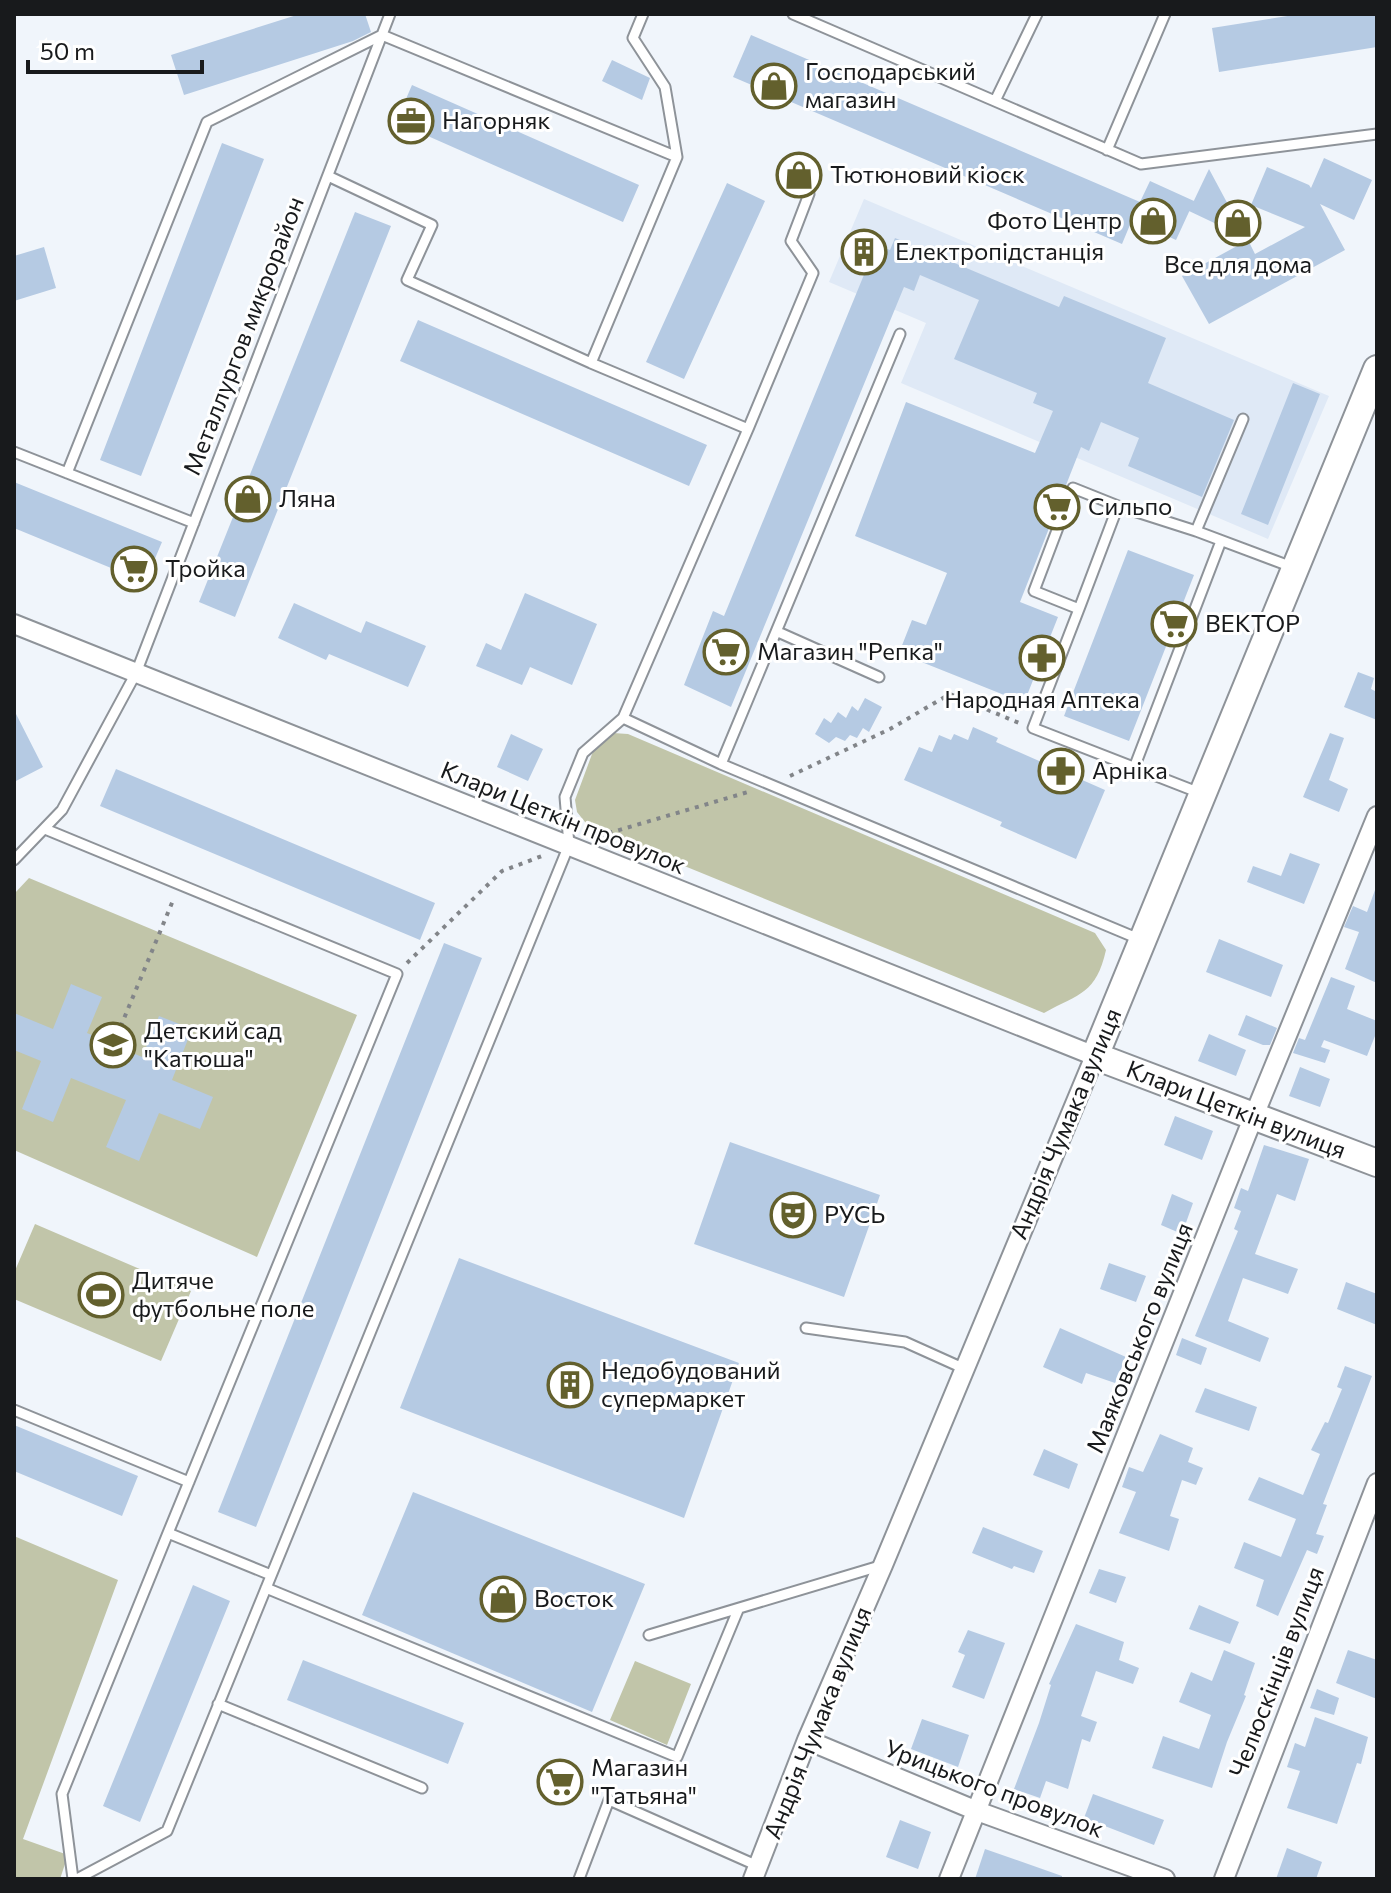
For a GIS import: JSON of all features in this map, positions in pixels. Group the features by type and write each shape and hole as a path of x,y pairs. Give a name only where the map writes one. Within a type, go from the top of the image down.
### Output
{"street":[{"name":"Андрія Чумака вулиця","path":"756,1873 807,1740 1143,941 1377,369"},
{"name":"Клари Цеткін провулок","path":"14,624 1095,1056"},
{"name":"Маяковського вулиця","path":"949,1879 1377,816"},
{"name":"Клари Цеткін вулиця","path":"1095,1056 1377,1163"},
{"name":"Челюскінців вулиця","path":"1224,1879 1377,1483"},
{"name":"Урицького провулок","path":"807,1740 977,1811 1165,1879"}],"lane":[{"name":"Металлургов микрорайон","path":"14,860 62,810 136,673 390,14"},
{"path":"591,363 677,157 665,87 633,38 643,14"},
{"path":"793,14 1141,164 1377,134"},
{"path":"995,101 1037,14"},
{"path":"1107,150 1165,14"},
{"path":"67,473 207,122 382,35 677,157"},
{"path":"328,176 432,225 407,280 748,429"},
{"path":"45,829 397,974 62,1794 75,1879 167,1831 569,845 565,797 583,753 623,718 813,273 791,241 809,194"},
{"path":"721,764 900,334"},
{"path":"1196,531 1243,419"},
{"path":"14,452 194,523"},
{"path":"1079,609 1034,591 1073,488 1297,569"},
{"path":"1118,506 1033,728 1204,794"},
{"path":"1134,768 1221,541"},
{"path":"778,632 879,677"},
{"path":"623,718 721,764 1143,941"},
{"path":"806,1328 905,1342 965,1369"},
{"path":"14,1410 189,1482"},
{"path":"168,1533 271,1575"},
{"path":"649,1635 883,1565"},
{"path":"266,1588 677,1757 738,1610"},
{"path":"218,1704 422,1788"},
{"path":"579,1879 609,1800 756,1873"}],"path":[{"path":"397,974 502,871 569,845 771,785 890,729 950,694 1033,728"},
{"path":"113,1045 179,885"}],"shaded area":[{"path":"864,199 1329,396 1268,539 901,383 926,323 829,282"}],"green space":[{"path":"613,733 628,734 1095,933 1106,950 1097,976 1077,996 1044,1013 589,827 577,812 575,800 595,746"},
{"path":"29,878 357,1015 257,1257 14,1150 14,894"},
{"name":"Дитяче футбольне поле","path":"35,1224 191,1291 161,1361 14,1299 14,1273"},
{"path":"14,1536 118,1580 23,1839 68,1855 60,1879 14,1879"},
{"path":"635,1661 691,1684 667,1745 610,1720"}],"building":[{"path":"300,14 365,14 371,32 353,41 184,95 171,55"},
{"path":"1300,14 1377,14 1377,47 1219,72 1212,28"},
{"path":"751,35 1140,202 1150,181 1194,201 1176,240 1132,220 1122,244 733,77"},
{"path":"612,60 650,78 642,100 602,81"},
{"path":"412,85 639,185 623,222 396,122"},
{"path":"222,143 264,159 141,476 100,460"},
{"path":"1324,158 1372,180 1354,220 1320,204 1345,250 1209,324 1182,276 1248,240 1255,254 1305,227 1251,205 1267,167 1311,188"},
{"path":"1209,169 1246,238 1189,211"},
{"path":"727,183 765,201 684,379 646,362"},
{"path":"355,212 391,226 235,617 199,602"},
{"path":"853,236 890,250 895,238 1059,307 1064,296 1166,338 1148,383 1234,420 1202,497 1128,466 1139,438 1101,422 1089,451 1081,447 1020,602 1058,617 1024,703 899,653 912,620 926,625 947,573 855,536 906,402 1035,453 1053,411 1033,403 1037,393 954,359 979,300 920,275 914,291 904,287 731,707 684,685 713,611 724,616 868,265 844,256"},
{"path":"44,247 56,288 14,301 14,256"},
{"path":"418,320 707,445 689,486 400,361"},
{"path":"1293,383 1320,394 1268,525 1241,514"},
{"path":"14,482 162,542 145,582 14,528"},
{"path":"1128,550 1194,575 1129,741 1064,716"},
{"path":"525,593 597,624 572,685 530,667 522,685 476,666 486,643 501,650"},
{"path":"294,603 361,633 366,621 426,646 408,687 329,654 326,660 278,638"},
{"path":"1358,672 1374,678 1371,689 1377,692 1377,720 1344,707"},
{"path":"865,698 882,707 869,732 863,728 857,738 850,735 845,741 836,737 829,743 815,734 824,718 831,723 838,712 846,718 852,706 858,711"},
{"path":"14,710 43,767 14,782"},
{"path":"973,727 998,738 996,742 1105,790 1076,859 1000,826 1002,822 904,780 919,747 932,752 939,735 951,740 954,734 968,740"},
{"path":"1330,733 1344,738 1329,780 1348,789 1339,812 1303,797"},
{"path":"511,734 543,749 528,781 497,767"},
{"path":"116,769 435,903 420,940 100,806"},
{"path":"1290,853 1320,864 1304,904 1247,882 1253,866 1281,876"},
{"path":"1375,890 1377,983 1345,969 1359,932 1344,927 1353,906 1367,912"},
{"path":"1219,939 1283,965 1271,997 1206,972"},
{"path":"444,943 482,958 256,1527 218,1512"},
{"path":"1331,977 1355,986 1347,1009 1377,1021 1377,1031 1367,1056 1324,1040 1321,1047 1330,1050 1325,1063 1293,1053 1299,1038 1305,1040"},
{"path":"71,984 102,997 87,1033 142,1057 159,1016 192,1029 172,1080 213,1097 200,1129 159,1113 139,1161 106,1147 126,1100 71,1078 53,1122 22,1109 41,1061 14,1050 14,1013 53,1029"},
{"path":"1246,1015 1277,1028 1270,1045 1238,1035"},
{"path":"1209,1034 1246,1050 1236,1076 1198,1061"},
{"path":"1300,1067 1330,1079 1320,1107 1289,1096"},
{"path":"1175,1116 1213,1131 1202,1160 1164,1145"},
{"path":"730,1142 880,1195 844,1297 694,1244"},
{"path":"1264,1145 1309,1159 1295,1201 1277,1194 1255,1254 1298,1269 1288,1294 1243,1278 1228,1321 1269,1338 1260,1362 1195,1336 1238,1231 1234,1229 1241,1211 1234,1208 1241,1188 1248,1191"},
{"path":"1172,1194 1193,1203 1182,1234 1161,1225"},
{"name":"Недобудований супермаркет","path":"459,1258 739,1363 684,1518 400,1408"},
{"path":"1109,1263 1146,1276 1136,1302 1100,1289"},
{"path":"1346,1282 1377,1294 1377,1325 1337,1309"},
{"path":"1060,1328 1126,1357 1115,1383 1086,1373 1082,1384 1043,1367"},
{"path":"1182,1338 1207,1348 1201,1365 1176,1355"},
{"path":"1345,1366 1372,1376 1323,1504 1327,1505 1316,1534 1324,1536 1317,1554 1307,1550 1278,1616 1256,1606 1264,1580 1234,1568 1244,1542 1281,1557 1296,1519 1248,1500 1259,1477 1303,1495 1320,1454 1311,1450 1325,1422 1328,1423 1342,1389 1337,1387"},
{"path":"1205,1388 1257,1407 1249,1431 1195,1412"},
{"path":"14,1425 138,1476 122,1516 14,1471"},
{"path":"1160,1434 1193,1448 1188,1462 1203,1468 1196,1485 1182,1480 1170,1516 1179,1519 1169,1551 1119,1533 1136,1492 1122,1487 1129,1467 1143,1472"},
{"path":"1044,1449 1078,1464 1069,1489 1033,1475"},
{"name":"Восток","path":"413,1492 645,1584 592,1712 362,1615"},
{"path":"983,1527 1043,1551 1034,1573 1014,1566 1012,1569 972,1553"},
{"path":"1099,1569 1126,1577 1116,1603 1089,1593"},
{"path":"193,1585 230,1601 140,1822 103,1806"},
{"path":"1199,1605 1239,1622 1230,1644 1189,1629"},
{"path":"1076,1624 1124,1642 1119,1660 1139,1668 1133,1684 1096,1671 1081,1716 1097,1722 1090,1742 1082,1739 1068,1789 1046,1781 1040,1798 1014,1789 1039,1723 1049,1684"},
{"path":"968,1630 1005,1643 984,1699 952,1687 965,1655 958,1652"},
{"path":"1224,1650 1255,1663 1212,1788 1152,1768 1163,1736 1199,1749 1211,1715 1179,1702 1191,1672 1212,1681"},
{"path":"1348,1650 1377,1660 1377,1699 1336,1683"},
{"path":"303,1660 464,1723 448,1764 287,1700"},
{"path":"1317,1689 1339,1698 1334,1715 1310,1708"},
{"path":"1315,1717 1368,1737 1361,1764 1357,1763 1337,1824 1287,1808 1300,1771 1287,1767 1295,1743 1305,1747"},
{"path":"922,1719 969,1735 958,1767 911,1749"},
{"name":"Магазин \"Татьяна\"","path":"547,1764 582,1779 573,1801 537,1786"},
{"path":"1093,1794 1164,1820 1154,1845 1084,1818"},
{"path":"900,1820 931,1832 918,1869 886,1857"},
{"path":"1287,1848 1322,1862 1316,1879 1276,1879"},
{"path":"985,1849 1062,1876 1062,1879 975,1879"}],"place":[{"name":"Господарський магазин","path":"774,86"},
{"name":"Нагорняк","path":"411,121"},
{"name":"Тютюновий кіоск","path":"799,175"},
{"name":"Фото Центр","path":"1153,221"},
{"name":"Все для дома","path":"1238,223"},
{"name":"Електропідстанція","path":"864,252"},
{"name":"Ляна","path":"248,499"},
{"name":"Сильпо","path":"1057,507"},
{"name":"Тройка","path":"134,569"},
{"name":"ВЕКТОР","path":"1174,624"},
{"name":"Магазин \"Репка\"","path":"726,652"},
{"name":"Народная Аптека","path":"1042,658"},
{"name":"Арніка","path":"1061,771"},
{"name":"Детский сад \"Катюша\"","path":"113,1045"},
{"name":"РУСЬ","path":"793,1215"},
{"name":"Дитяче футбольне поле","path":"101,1295"},
{"name":"Недобудований супермаркет","path":"570,1385"},
{"name":"Восток","path":"503,1599"},
{"name":"Магазин \"Татьяна\"","path":"560,1782"}]}
